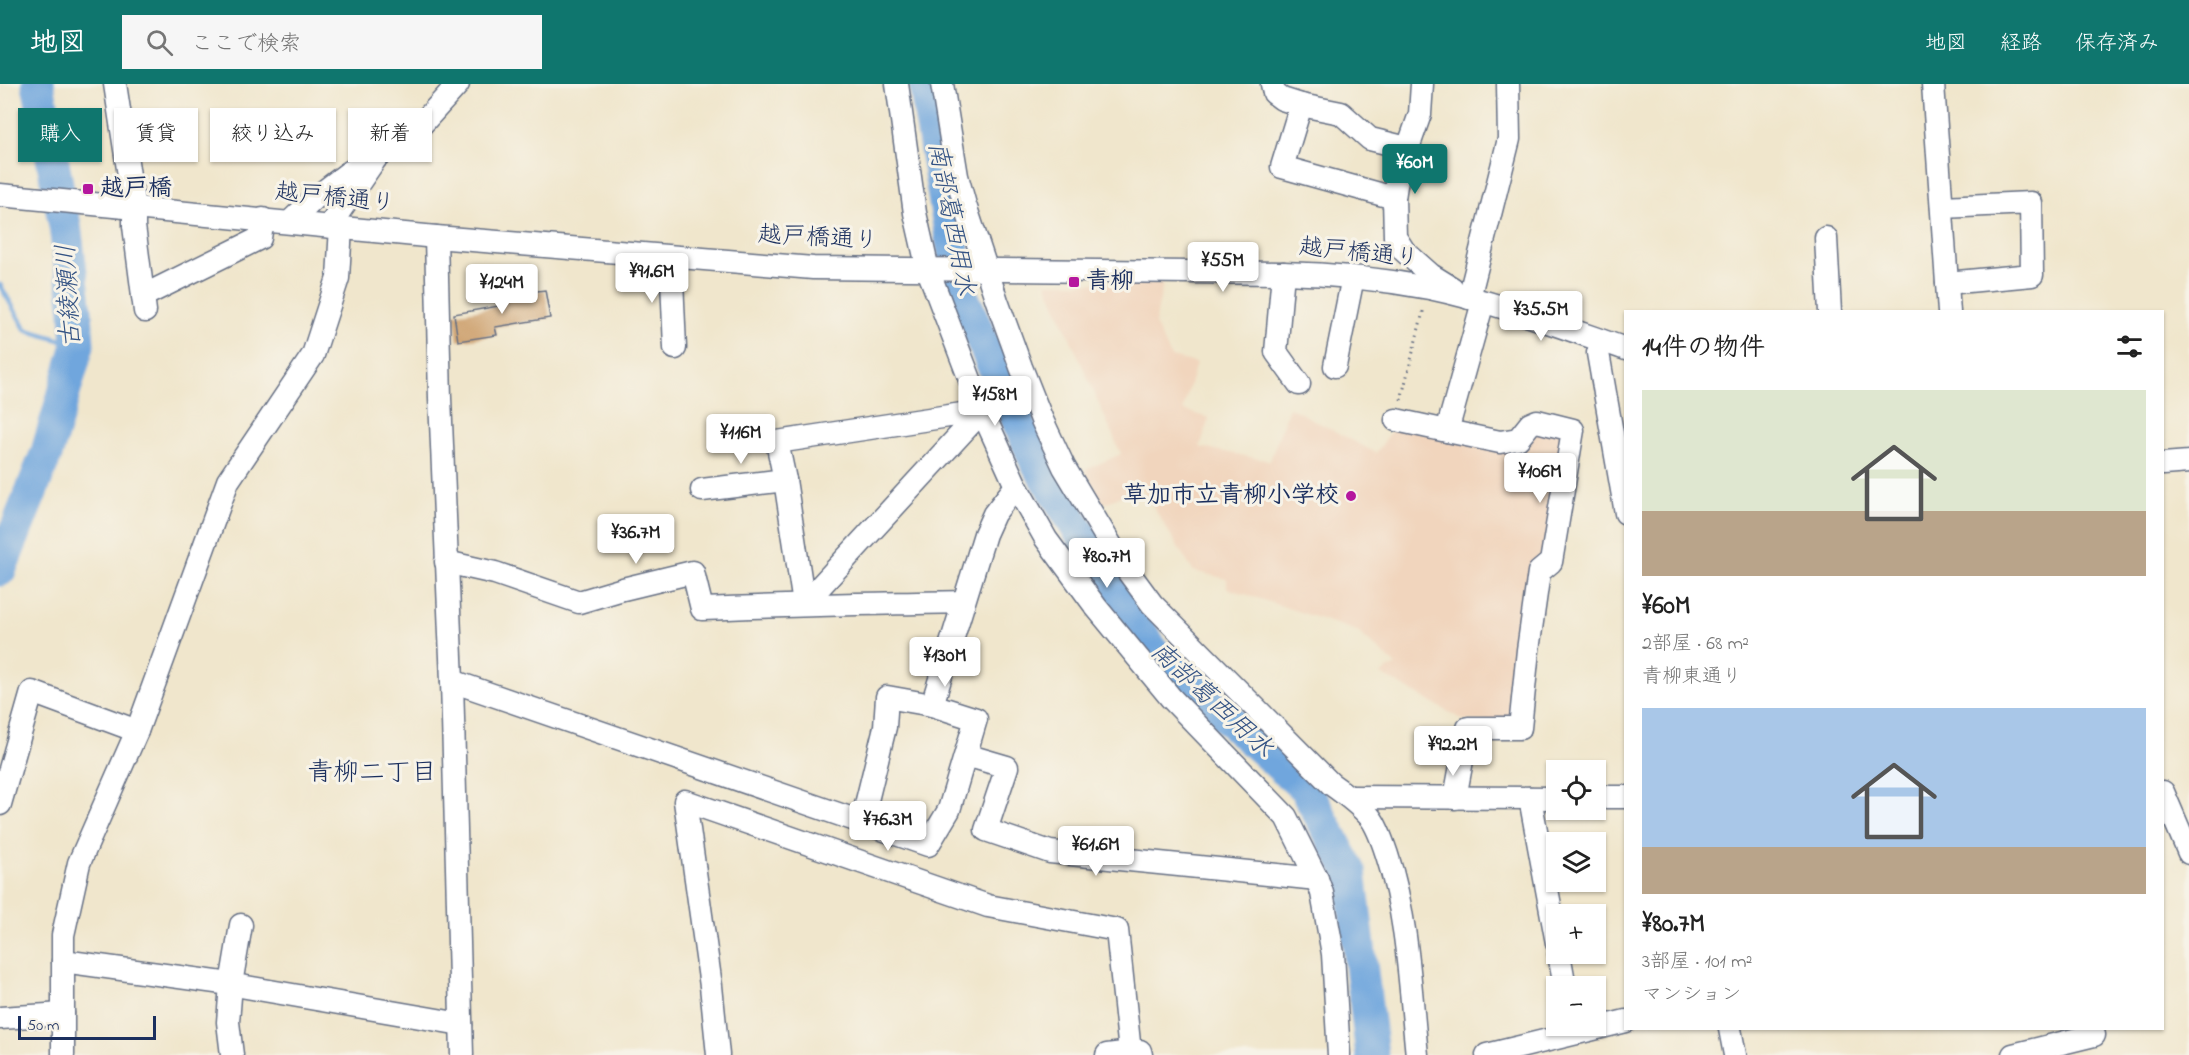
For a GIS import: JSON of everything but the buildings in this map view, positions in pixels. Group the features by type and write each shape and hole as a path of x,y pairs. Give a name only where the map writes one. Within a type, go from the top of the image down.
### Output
{"street":[{"path":"116,84 134,208 134,226 144,304 260,238 263,219"},
{"path":"432,113 458,84"},
{"path":"897,84 915,213 932,270 982,411 1016,486 1046,539 1096,608 1171,698 1286,817 1322,893 1333,954 1339,1055"},
{"path":"942,84 957,176 982,270 1046,429 1064,467 1121,562 1152,603 1331,784 1350,797 1370,818 1382,842 1397,885 1403,918 1417,1055"},
{"path":"1272,84 1274,93 1282,99 1341,112 1370,139 1407,148"},
{"path":"1422,84 1420,114 1397,179 1394,198 1395,237 1404,251 1431,274 1476,300"},
{"path":"1447,431 1509,139 1508,84"},
{"path":"1933,84 1949,310"},
{"path":"1301,105 1282,167 1394,198"},
{"path":"290,222 314,199 348,173 367,162"},
{"path":"63,1055 63,935 80,863 137,731 228,481 313,355 338,278 335,226 373,162"},
{"name":"越戸橋通り","path":"0,195 436,237 813,268 1283,273 1353,277 1429,288 1476,300 1624,348"},
{"path":"1942,207 2031,203 2032,274 1947,283"},
{"path":"436,237 452,681 462,1055"},
{"path":"1826,238 1830,310"},
{"path":"671,257 675,348"},
{"path":"1283,273 1276,352 1299,384"},
{"path":"1335,366 1353,277"},
{"path":"1602,341 1598,353 1624,502"},
{"path":"804,604 777,442 982,411"},
{"path":"804,604 982,411"},
{"path":"1396,420 1500,442 1518,439 1530,424 1537,421 1573,430 1551,562 1539,572 1520,728 1468,728 1455,798"},
{"path":"2164,464 2189,462"},
{"path":"702,490 785,480"},
{"path":"932,705 962,602 989,524 1016,486"},
{"path":"447,562 504,576 579,602 693,572 702,609 804,604 828,606 962,602"},
{"path":"452,681 928,845 950,810 976,719 932,705 887,697 885,728 862,821"},
{"path":"0,804 32,693 137,731"},
{"path":"966,755 1007,767 986,830 1050,852 1317,879"},
{"path":"2164,794 2189,853"},
{"path":"1350,797 1546,798"},
{"path":"1606,797 1624,797"},
{"path":"1530,798 1550,904"},
{"path":"718,1055 711,986 685,801 988,906 1117,930 1135,1054 1107,1055"},
{"path":"232,1055 228,1022 231,984 241,925"},
{"path":"63,961 231,984 461,1024"},
{"path":"0,1018 63,1014"},
{"path":"1606,1024 1624,1021"},
{"path":"1730,1030 1735,1055"},
{"path":"1487,1055 1553,1036"},
{"path":"2013,1055 2095,1040"}],"path":[{"path":"1396,420 1429,288"}],"shaded area":[{"name":"草加市立青柳小学校","path":"1046,283 1163,283 1155,324 1171,357 1196,363 1183,410 1209,418 1200,447 1270,461 1289,407 1376,453 1395,426 1494,447 1538,427 1567,435 1515,723 1463,720 1381,674 1396,665 1357,631 1227,588 1227,579 1193,571 1141,487 1103,504 1085,470 1121,454"}],"waterway":[{"name":"古綾瀬川","path":"0,570 47,452 78,345 65,226 38,84"},
{"name":"南部葛西用水","path":"925,84 960,291 1035,460 1154,653 1305,788 1350,872 1372,1055"},
{"path":"0,285 26,330 78,345"}],"place":[{"name":"越戸橋","path":"88,189"},
{"name":"青柳","path":"1074,282"},
{"name":"草加市立青柳小学校","path":"1351,496"}],"district":[{"name":"青柳二丁目","path":"372,774"}]}
